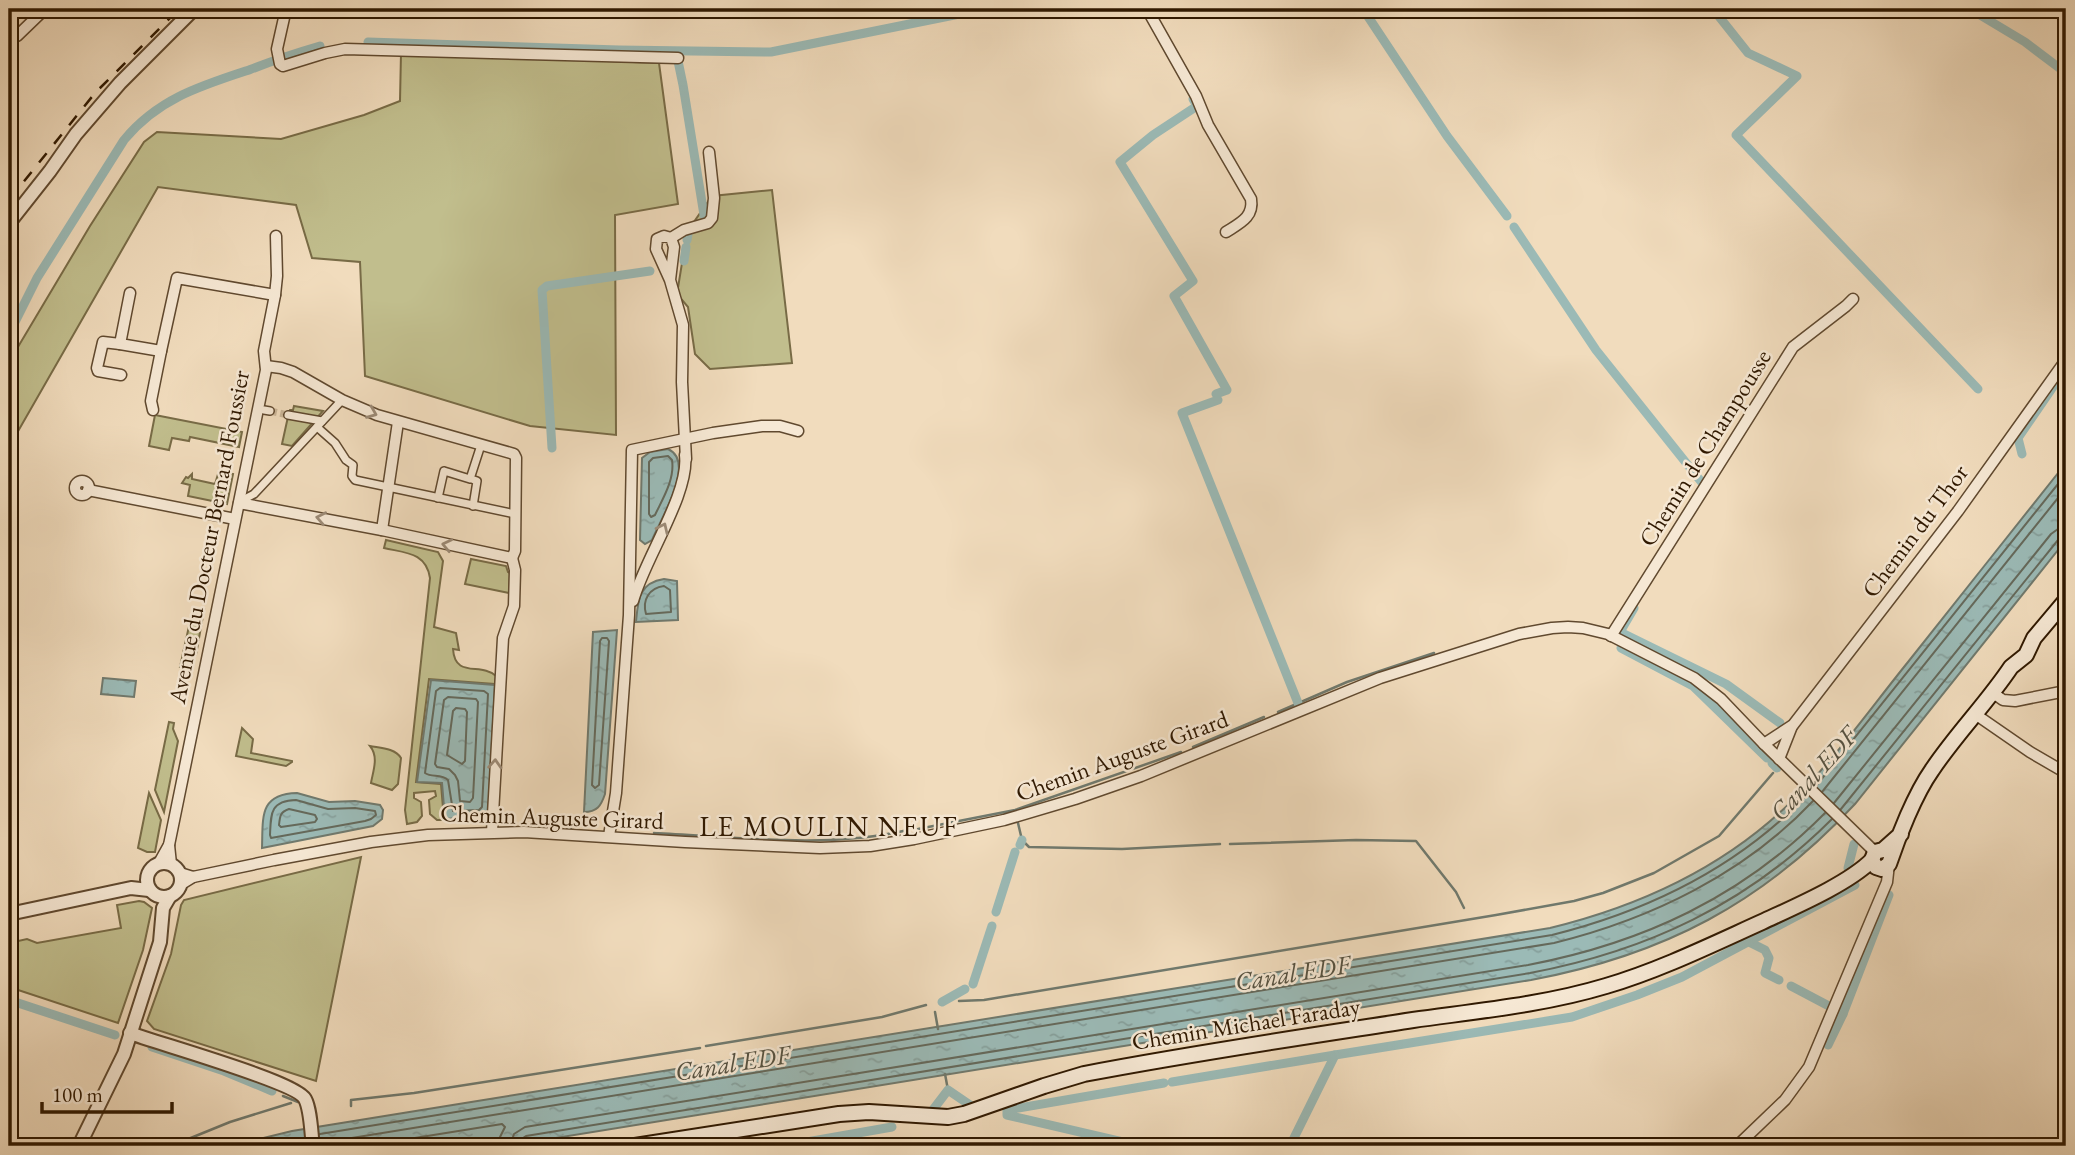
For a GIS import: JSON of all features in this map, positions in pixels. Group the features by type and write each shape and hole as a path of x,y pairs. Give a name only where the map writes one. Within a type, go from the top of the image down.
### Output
{"main road":[{"path":"1882,860 1901,834 1928,775 2011,667 2026,655 2034,638 2066,600"},
{"name":"Chemin Michael Faraday","path":"635,1146 839,1114 869,1112 948,1117 1104,1070 1586,992 1667,965 1793,908 1882,860"}],"street":[{"path":"17,36 45,9"},
{"path":"9,223 76,134 120,83 194,9"},
{"path":"286,9 278,59 283,66 350,49 678,58"},
{"path":"1147,9 1251,199 1249,216 1226,232"},
{"path":"629,615 637,587 681,487 686,459 682,382 683,325 670,280 655,245 657,239 662,236 671,237 708,223 712,218 715,204 709,152"},
{"name":"Avenue du Docteur Bernard Foussier","path":"173,871 169,845 266,366 265,348 275,295 276,236"},
{"path":"670,280 674,247 671,237"},
{"path":"153,410 151,401 177,278 275,295"},
{"path":"120,344 130,293"},
{"name":"Chemin de Champousse","path":"1611,636 1793,347 1853,299"},
{"path":"121,375 97,369 103,342 161,351"},
{"name":"Chemin du Thor","path":"1779,758 1793,725 1958,511 2066,360"},
{"path":"266,366 293,372 342,400 398,422 516,456 515,551 512,558 515,570 514,606 503,638 492,832"},
{"path":"239,502 254,494 342,400"},
{"path":"288,415 319,424 346,460 353,465 353,479 515,514"},
{"path":"382,530 398,422"},
{"path":"609,836 616,793 629,615 632,450 685,438 770,425 798,431"},
{"path":"666,442 681,446 686,459"},
{"path":"438,498 444,471 470,479 481,445"},
{"path":"74,480 78,494 83,495 88,491 235,519"},
{"path":"473,506 477,481 474,480"},
{"path":"239,502 512,558"},
{"path":"631,541 636,552 646,553 653,549"},
{"name":"Chemin Auguste Girard","path":"173,871 193,877 384,840 492,832 820,848 870,846 935,835 1013,818 1076,799 1153,771 1380,678 1499,640 1536,630 1568,627 1611,636 1694,678 1721,699 1764,744"},
{"path":"1993,693 2003,700 2015,701 2066,691"},
{"path":"1975,714 2066,773"},
{"name":"Chemin du Thor","path":"1764,744 1793,725"},
{"path":"1737,1146 1785,1100 1809,1068 1882,890 1882,860 1764,744"},
{"path":"79,1146 114,1077 160,942 163,908 178,889 173,871 150,869 150,887 163,908"},
{"path":"9,914 131,888 150,887 160,897 170,896"},
{"path":"130,1033 272,1080 300,1093 307,1105 313,1146"}],"shaded area":[{"path":"401,53 659,63 678,204 615,215 616,435 530,426 365,376 360,262 312,258 296,205 158,187 9,447 9,362 144,142 157,132 281,139 364,115 400,101"},
{"path":"772,190 792,363 710,369 695,354 688,307 677,294 687,232 712,196"},
{"path":"294,406 323,411 292,446 282,444 289,412"},
{"path":"155,415 242,432 239,447 190,437 189,441 172,438 169,450 149,446"},
{"path":"219,471 233,474 227,504 188,496 190,485 182,483 186,477 192,474 192,479 215,484"},
{"path":"386,540 438,552 443,561 434,627 456,633 459,650 453,649 458,664 496,676 495,684 429,679 416,782 441,784 444,820 437,820 430,814 429,800 436,796 435,791 414,793 414,798 421,802 422,816 417,822 407,824 405,810 430,578 428,569 419,558 384,548"},
{"path":"471,559 506,566 510,573 509,593 465,584"},
{"path":"204,610 196,655 187,662 185,668 180,667 191,617"},
{"path":"169,722 174,723 173,729 178,741 164,812 155,790"},
{"path":"242,728 253,739 251,753 292,762 286,766 236,756"},
{"path":"370,746 391,750 401,758 398,784 392,790 371,783 375,759"},
{"path":"149,793 161,820 155,852 138,848"},
{"path":"361,857 316,1081 154,1029 147,1021 171,954 184,900"},
{"path":"139,901 152,908 143,950 118,1023 9,987 9,943 27,939 37,943 121,928 117,905"}],"water":[{"path":"668,449 676,456 678,478 652,540 645,544 640,540 642,458 650,452"},
{"name":"Canal EDF","path":"2066,463 2066,540 1855,804 1784,870 1747,897 1708,920 1625,956 1531,980 506,1146 230,1146 292,1131 1550,928 1616,908 1680,881 1710,864 1739,845 1792,801 1852,733"},
{"path":"655,581 677,581 678,620 636,622 639,600 644,589"},
{"path":"617,630 605,794 598,808 584,812 593,632"},
{"path":"103,678 136,681 134,697 101,694"},
{"path":"431,680 495,685 488,816 445,819 442,783 417,782"},
{"path":"297,793 329,802 355,801 380,805 383,810 382,819 373,826 262,848 263,817 269,803 285,794"}],"waterway":[{"path":"368,42 771,52 984,9"},
{"path":"1363,9 1447,136 1507,216"},
{"path":"1713,9 1748,53 1797,76 1736,135 1978,389"},
{"path":"1970,9 2025,42 2066,73"},
{"path":"9,334 37,278 124,140 137,126 166,104 197,88 320,46"},
{"path":"678,61 704,215"},
{"path":"1193,99 1197,106 1153,135 1120,162 1193,281 1174,296 1227,390 1216,394"},
{"path":"1514,227 1596,350 1703,484"},
{"path":"687,240 688,234"},
{"path":"684,261 686,247"},
{"path":"552,448 542,290 547,286 650,271"},
{"path":"2022,454 2018,438 2066,368"},
{"path":"1218,400 1182,413 1298,703"},
{"path":"1634,608 1620,632 1726,684 1780,723"},
{"path":"1621,648 1693,686 1767,758"},
{"path":"1278,712 1347,682 1434,653"},
{"path":"1193,747 1264,717"},
{"path":"918,829 1015,810 1181,752"},
{"path":"1772,763 1777,768"},
{"path":"959,1001 984,1000 1496,915 1603,893 1654,873 1719,836 1773,773"},
{"path":"1018,823 1022,840 1029,847 1122,849 1220,844"},
{"path":"538,828 571,829"},
{"path":"654,833 813,840 877,836 908,830"},
{"path":"1020,845 1022,840"},
{"path":"1230,844 1416,841 1456,892 1464,908"},
{"path":"1848,868 1854,844"},
{"path":"996,912 1015,852"},
{"path":"1335,1055 1572,1017 1682,977 1855,885"},
{"path":"1843,1014 1889,895"},
{"path":"973,984 992,926"},
{"path":"1749,942 1765,950 1769,958 1765,973 1779,980"},
{"path":"1791,986 1827,1005"},
{"path":"942,1002 965,989"},
{"path":"9,1000 115,1035"},
{"path":"706,1046 882,1017 926,1005"},
{"path":"935,1012 938,1029"},
{"path":"1828,1045 1843,1014 1841,1012"},
{"path":"152,1047 224,1071 272,1091"},
{"path":"351,1106 351,1100 414,1093 700,1048"},
{"path":"1172,1082 1335,1055 1290,1146"},
{"path":"945,1074 948,1090"},
{"path":"1140,1146 1007,1115 1007,1110 1164,1083"},
{"path":"932,1111 948,1090 970,1105"},
{"path":"283,1096 298,1102"},
{"path":"171,1146 230,1122 291,1103"},
{"path":"784,1146 892,1127"}],"tunnel":[{"path":"270,411 288,415"}],"railway":[{"path":"9,200 95,93 179,9"}],"district":[{"name":"LE MOULIN NEUF","path":"829,826"}]}
